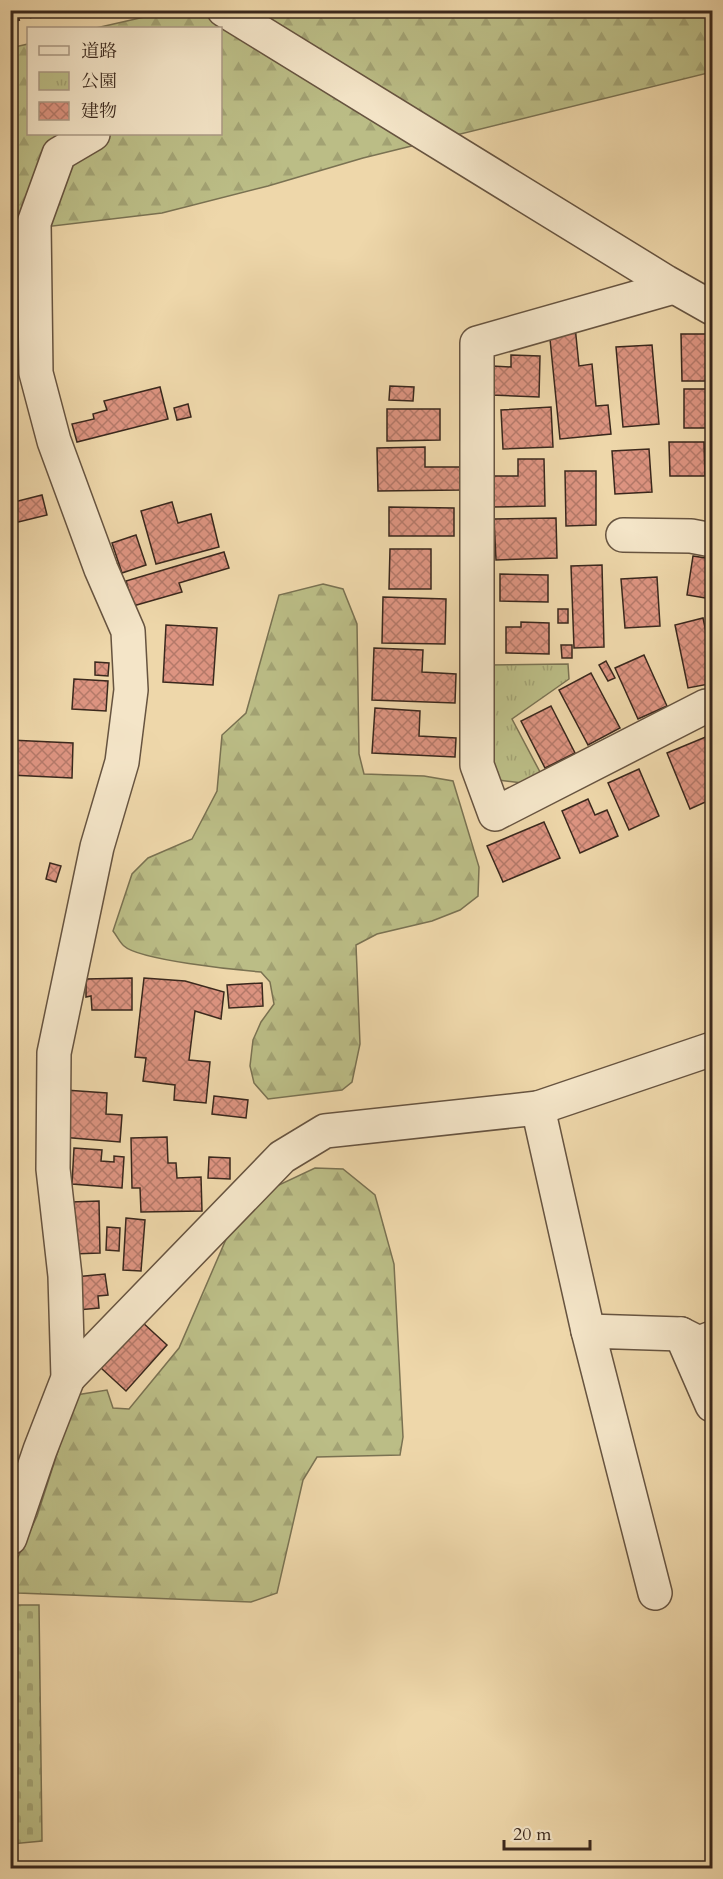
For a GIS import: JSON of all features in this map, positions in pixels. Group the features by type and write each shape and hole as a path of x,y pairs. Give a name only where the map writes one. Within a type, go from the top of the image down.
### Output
{"street":[{"path":"229,24 712,308"},
{"path":"68,1378 65,1276 53,1169 54,1053 97,847 122,762 131,690 128,631 101,569 54,441 36,373 34,223 59,154 91,135"},
{"path":"674,287 477,343 477,765 495,814 706,706 712,706"},
{"path":"623,535 691,536 712,540"},
{"path":"10,1538 68,1378 282,1157 325,1131 538,1108 712,1049"},
{"path":"538,1108 588,1331 656,1593"},
{"path":"588,1331 697,1336 712,1405"}],"green space":[{"path":"175,10 712,11 712,72 363,158 268,186 162,213 11,231 10,48 27,44 27,135 222,135 222,27 100,27"},
{"path":"323,584 343,589 357,624 359,754 364,774 424,776 453,781 479,867 478,896 460,910 432,921 377,934 356,945 360,1044 352,1082 342,1090 268,1099 254,1083 250,1066 253,1040 261,1022 274,1004 270,982 261,972 189,964 148,956 124,946 113,931 132,874 148,858 192,839 217,791 222,735 246,713 279,595"},
{"path":"568,664 569,679 512,719 540,772 531,784 498,780 488,751 488,665"},
{"path":"315,1168 343,1169 375,1195 394,1264 403,1437 400,1455 317,1457 303,1480 277,1593 251,1602 18,1593 12,1570 37,1516 76,1395 107,1390 113,1408 129,1409 179,1348 227,1237 266,1191"},
{"path":"11,1605 39,1605 42,1841 11,1844"}],"building":[{"path":"575,326 579,366 592,364 596,406 608,405 611,434 560,439 549,329"},
{"path":"681,334 712,334 712,381 682,381"},
{"path":"652,345 659,424 623,427 616,347"},
{"path":"511,355 540,356 539,397 492,395 493,366 511,367"},
{"path":"390,386 414,387 413,401 389,400"},
{"path":"160,387 168,419 77,442 72,424 94,419 93,414 107,410 104,401"},
{"path":"684,389 712,389 712,428 684,428"},
{"path":"188,404 191,417 177,420 174,408"},
{"path":"551,407 553,447 503,449 501,410"},
{"path":"387,409 440,409 440,440 387,441"},
{"path":"669,442 704,442 705,476 670,476"},
{"path":"425,447 425,467 460,467 460,490 378,491 377,448"},
{"path":"649,449 652,492 615,494 612,451"},
{"path":"518,459 544,459 545,506 492,507 491,476 518,476"},
{"path":"565,471 596,471 596,525 566,526"},
{"path":"42,495 47,515 10,524 10,503"},
{"path":"172,502 178,523 211,514 219,547 156,564 141,511"},
{"path":"389,507 454,508 454,536 389,536"},
{"path":"556,518 557,558 496,560 494,519"},
{"path":"136,535 146,565 122,573 112,543"},
{"path":"390,549 431,549 431,589 389,589"},
{"path":"224,552 229,568 179,583 182,592 133,606 126,581"},
{"path":"693,556 712,559 712,599 687,595"},
{"path":"602,565 604,647 574,648 571,566"},
{"path":"500,574 548,575 548,602 500,601"},
{"path":"657,577 660,626 625,628 621,579"},
{"path":"383,597 446,599 445,644 382,643"},
{"path":"558,609 568,609 568,623 558,623"},
{"path":"703,618 712,660 712,667 706,668 709,684 688,688 675,625"},
{"path":"521,622 549,623 549,654 506,653 506,627 521,627"},
{"path":"166,625 217,628 213,685 163,682"},
{"path":"561,645 572,645 572,658 562,658"},
{"path":"374,648 423,650 422,672 456,674 455,703 372,700"},
{"path":"644,655 667,706 638,719 615,668"},
{"path":"606,661 615,678 608,681 599,665"},
{"path":"95,662 109,663 108,676 95,675"},
{"path":"591,673 620,728 588,745 559,690"},
{"path":"74,679 108,681 106,711 72,709"},
{"path":"551,706 575,753 545,768 521,721"},
{"path":"375,708 420,711 419,736 456,738 455,757 372,753"},
{"path":"708,736 712,749 712,799 690,809 667,753"},
{"path":"10,740 73,743 72,778 10,775"},
{"path":"639,769 659,816 629,830 608,783"},
{"path":"588,799 595,815 607,810 618,836 580,853 562,811"},
{"path":"544,822 560,858 503,882 487,846"},
{"path":"50,863 61,866 56,882 46,879"},
{"path":"132,978 132,1010 92,1010 91,996 86,997 86,979"},
{"path":"144,978 185,981 224,992 221,1019 195,1011 189,1060 210,1062 206,1103 174,1100 175,1085 143,1081 146,1058 135,1057"},
{"path":"262,983 263,1006 229,1008 227,985"},
{"path":"65,1090 107,1093 106,1114 122,1115 120,1142 61,1137"},
{"path":"214,1096 248,1100 246,1118 212,1114"},
{"path":"167,1137 168,1163 176,1163 177,1178 201,1177 202,1211 141,1212 140,1188 132,1188 131,1138"},
{"path":"74,1148 102,1150 101,1161 114,1162 114,1156 124,1157 122,1188 72,1184"},
{"path":"209,1157 230,1158 230,1179 208,1178"},
{"path":"99,1201 100,1253 72,1254 71,1202"},
{"path":"126,1218 145,1220 141,1271 123,1270"},
{"path":"107,1227 120,1228 119,1251 106,1250"},
{"path":"105,1274 108,1295 98,1296 99,1308 78,1310 75,1277"},
{"path":"142,1322 167,1345 126,1391 101,1368"}],"railway":[{"path":"10,21 56,10"}]}
